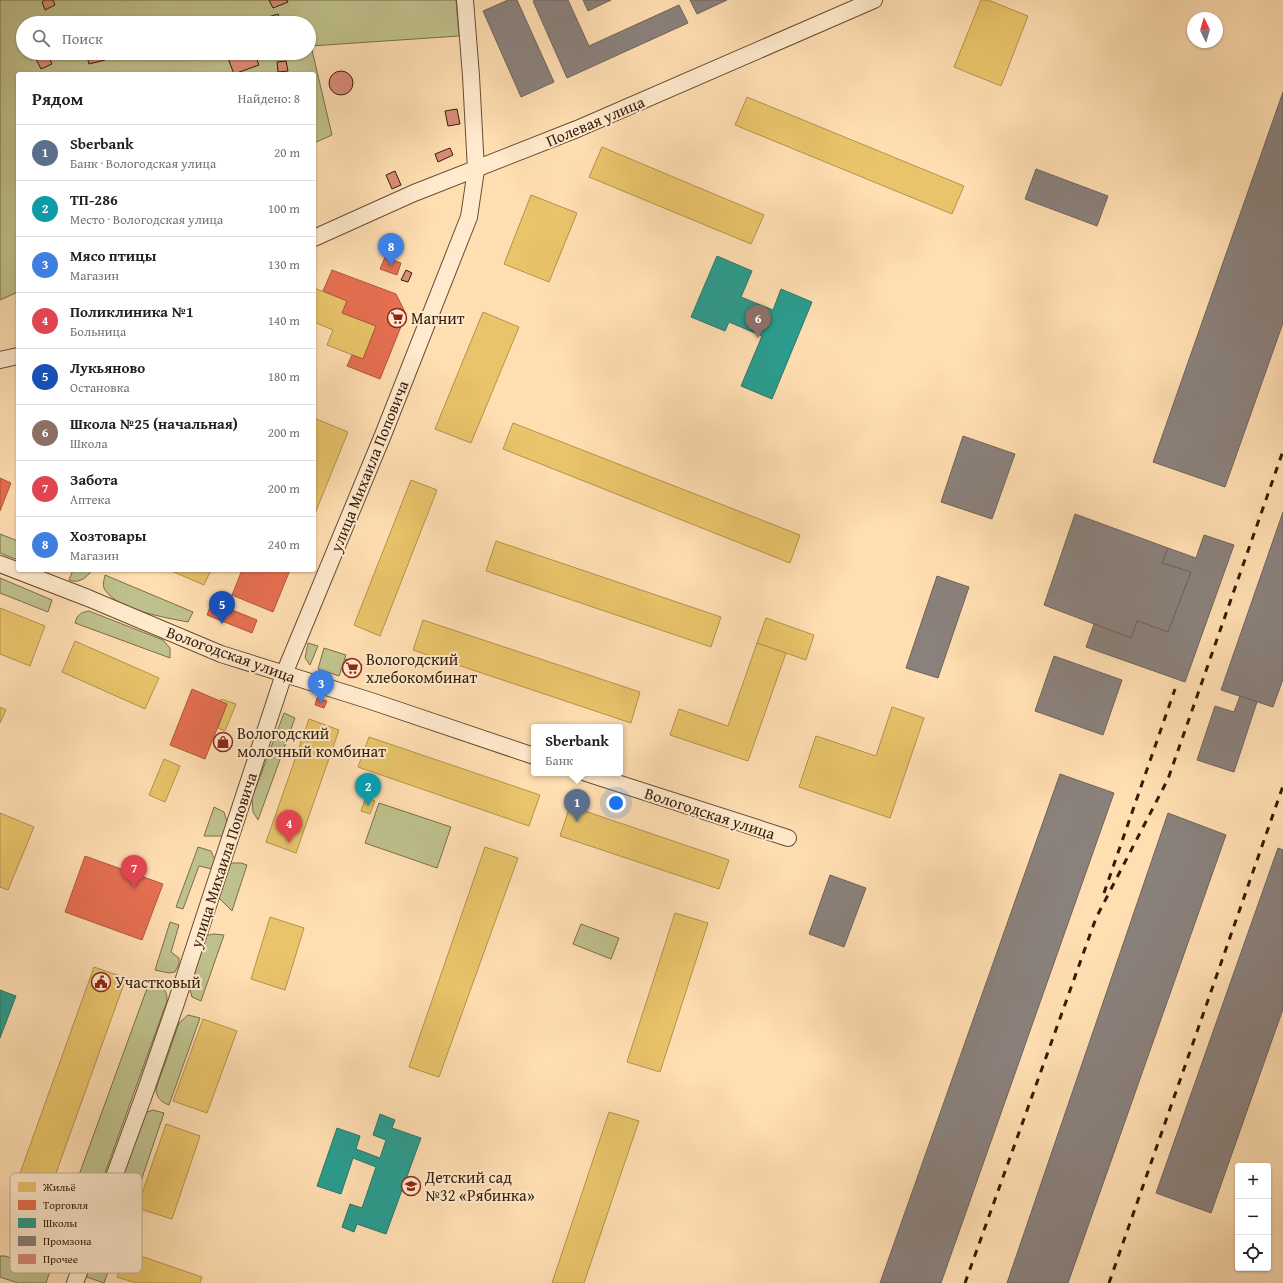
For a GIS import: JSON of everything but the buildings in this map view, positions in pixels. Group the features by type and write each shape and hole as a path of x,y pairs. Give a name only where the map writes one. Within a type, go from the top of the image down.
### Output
{"street":[{"name":"улица Михаила Поповича","path":"115,1173 176,1003 284,674 383,435 469,217 476,170 465,0"},
{"name":"Полевая улица","path":"316,237 414,193 476,170 700,77 874,0"},
{"path":"0,360 16,356"},
{"name":"Вологодская улица","path":"0,564 16,570"},
{"name":"Вологодская улица","path":"21,572 88,598 221,654 531,755"},
{"name":"Вологодская улица","path":"595,776 788,838"},
{"name":"улица Михаила Поповича","path":"75,1283 79,1273"}],"green space":[{"path":"0,0 456,0 459,36 316,46 316,16 16,16 16,60 314,60 332,135 316,142 316,72 16,72 16,293 0,300"},
{"path":"0,534 16,540 16,559 0,553"},
{"path":"72,572 91,572 88,576 79,581 69,580"},
{"path":"105,575 193,612 188,622 131,608 111,597 105,590 103,585"},
{"path":"0,578 52,600 48,612 0,593"},
{"path":"89,611 163,640 170,648 170,658 75,623 80,614"},
{"path":"308,643 318,646 310,665 305,658"},
{"path":"324,648 346,655 339,676 318,669"},
{"path":"284,713 295,718 258,820 253,812 252,798"},
{"path":"379,803 451,827 437,868 365,843"},
{"path":"214,807 224,812 228,825 223,836 204,836"},
{"path":"198,847 211,851 215,860 212,869 199,866 183,909 176,907"},
{"path":"230,863 241,863 247,865 232,911 219,898"},
{"path":"170,922 179,925 171,952 179,958 179,964 175,972 169,973 155,970"},
{"path":"581,924 619,938 611,959 573,944"},
{"path":"208,935 224,935 201,1001 192,997 189,986 204,939"},
{"path":"149,983 157,985 165,991 167,1001 105,1173 80,1173"},
{"path":"188,1015 200,1018 169,1105 160,1099 156,1089 179,1023"},
{"path":"153,1110 164,1113 142,1178 142,1173 122,1173 143,1116 147,1112"},
{"path":"0,1256 10,1258 10,1273 49,1273 46,1283 18,1283 0,1277"},
{"path":"85,1273 108,1273 104,1283 84,1276"}],"railway":[{"path":"965,1283 1096,918 1168,779 1283,451"},
{"path":"1104,893 1175,689"},
{"path":"1109,1283 1283,786"}],"place":[{"name":"Хозтовары","path":"391,266"},
{"name":"Магнит","path":"397,318"},
{"name":"Школа №25 (начальная)","path":"758,338"},
{"name":"Лукьяново","path":"222,624"},
{"name":"Вологодский хлебокомбинат","path":"352,668"},
{"name":"Мясо птицы","path":"321,703"},
{"name":"Вологодский молочный комбинат","path":"223,742"},
{"name":"ТП-286","path":"368,806"},
{"name":"Sberbank","path":"577,822"},
{"name":"Поликлиника №1","path":"289,843"},
{"name":"Забота","path":"134,888"},
{"name":"Участковый","path":"101,982"},
{"name":"Детский сад №32 «Рябинка»","path":"411,1186"}]}
